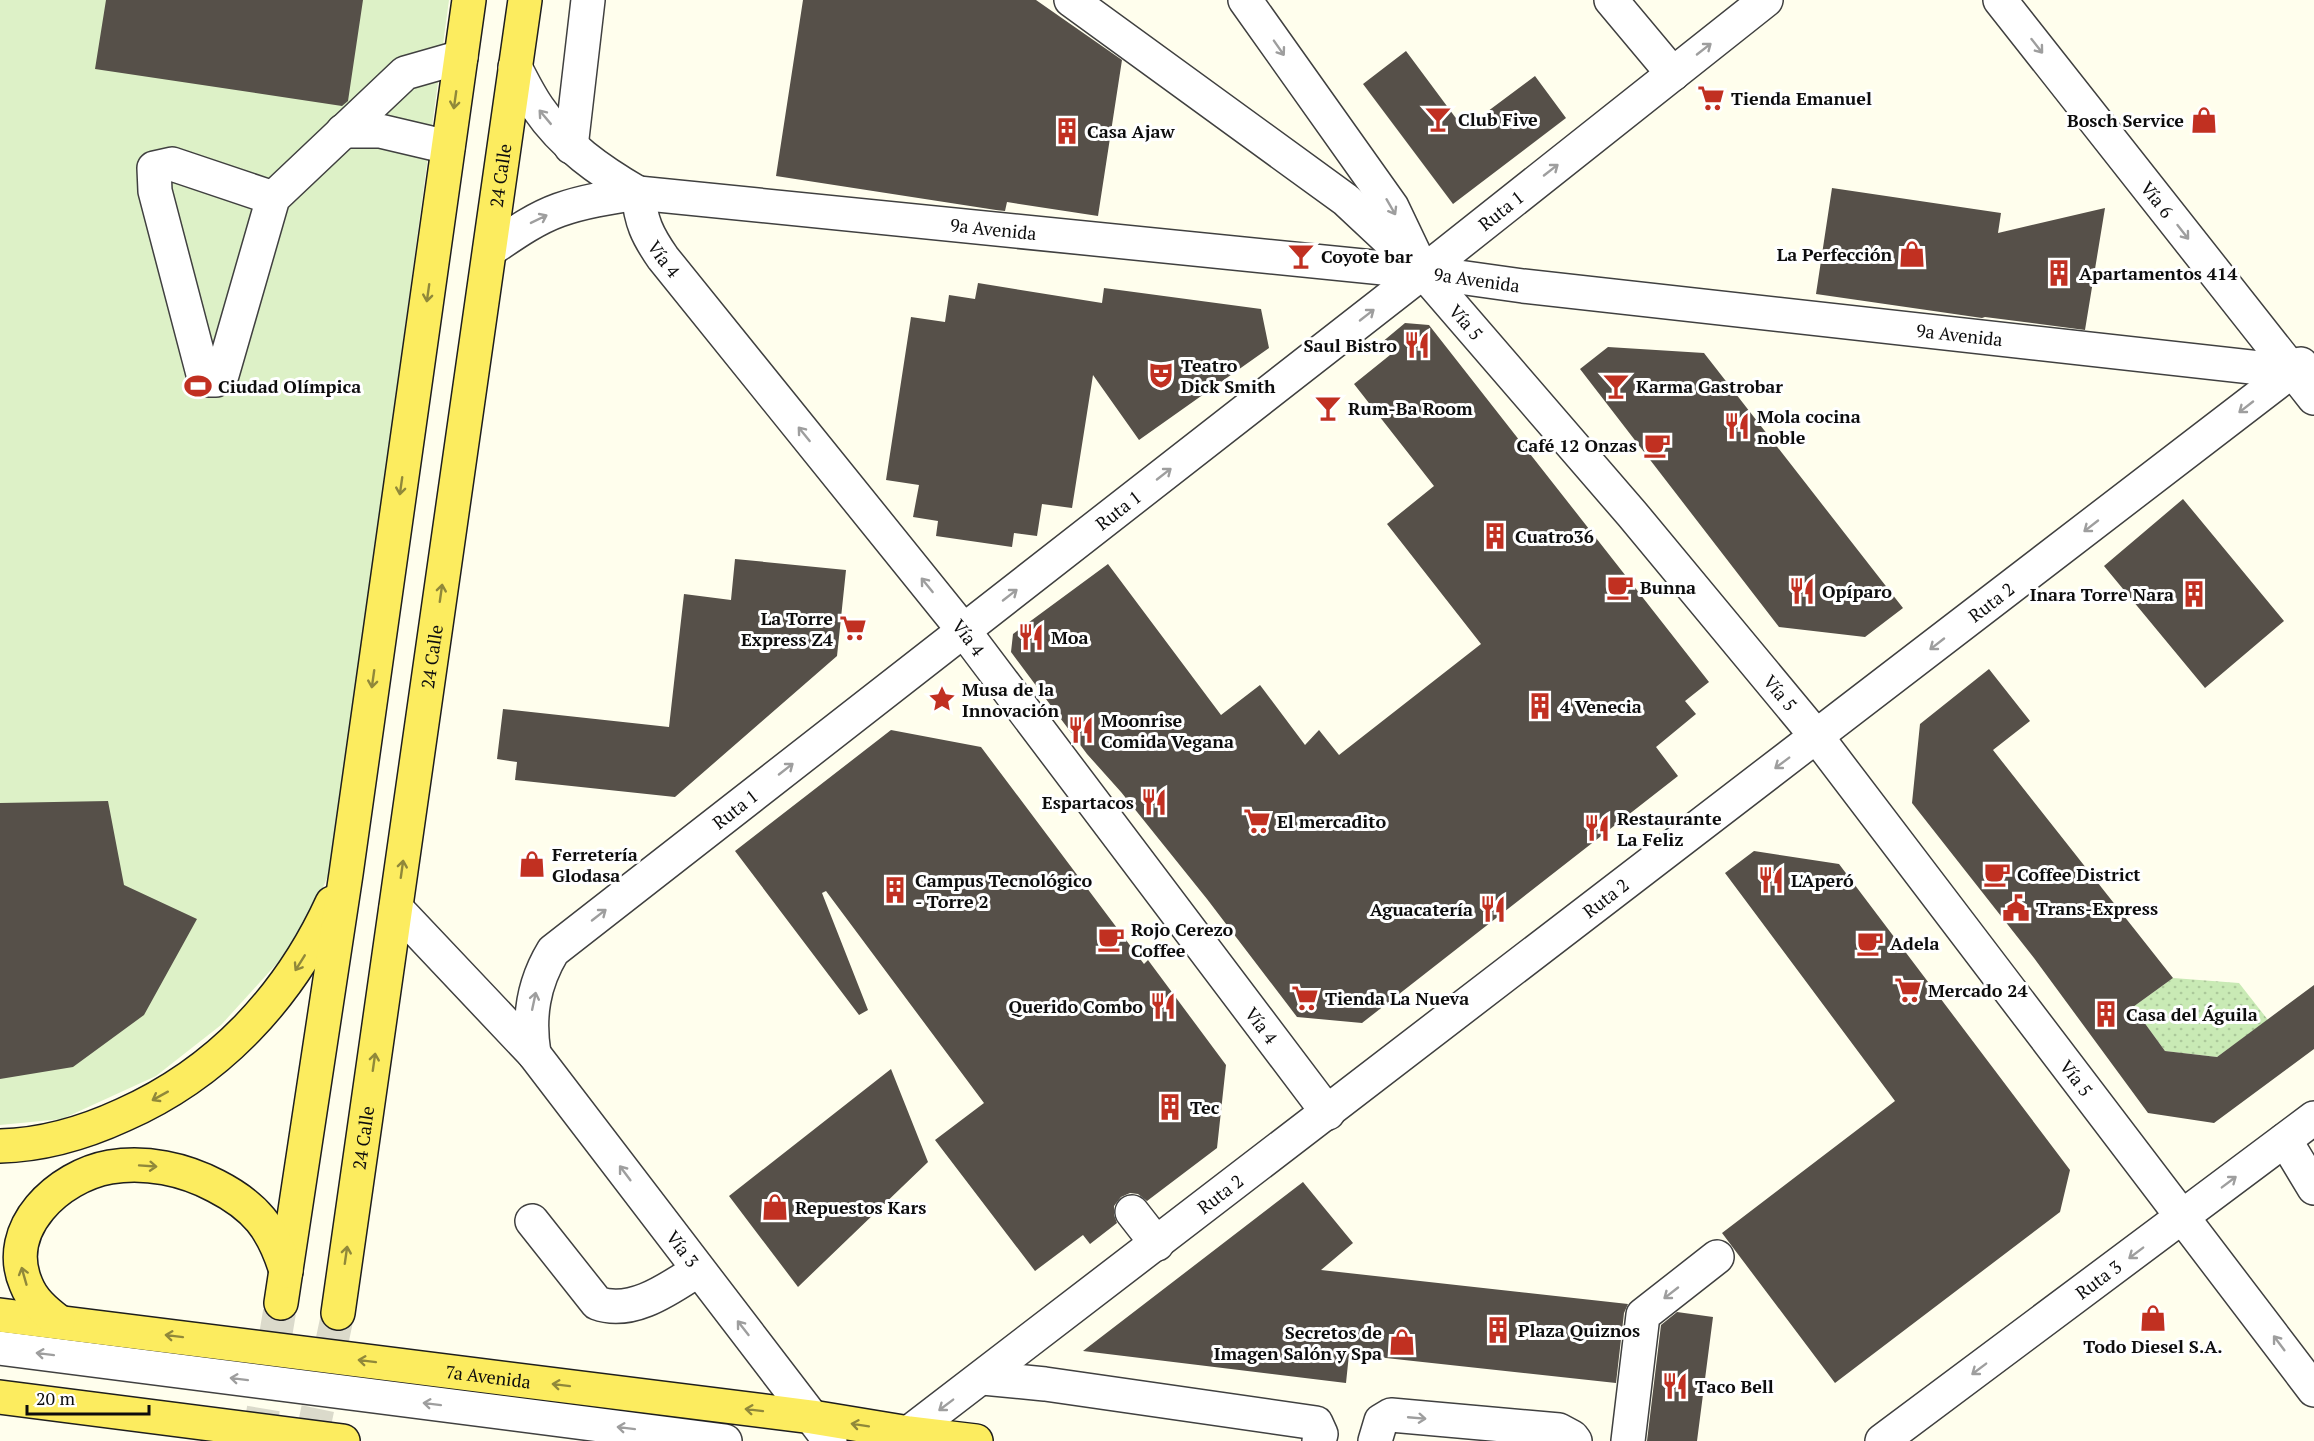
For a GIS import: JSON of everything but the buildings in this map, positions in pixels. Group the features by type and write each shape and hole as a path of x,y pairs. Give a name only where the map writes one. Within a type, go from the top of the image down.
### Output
{"main road":[{"path":"58,1321 35,1300 26,1285 21,1264 21,1243 38,1210 52,1194 85,1174 110,1167 156,1166 201,1178 230,1193 259,1216 270,1231 281,1254 284,1288 346,874 469,0"},
{"name":"24 Calle","path":"338,1313 525,0"},
{"path":"0,1146 47,1141 101,1125 167,1093 223,1053 248,1029 292,977 315,940 346,874"},
{"name":"7a Avenida","path":"0,1315 58,1321 821,1429 976,1441"},
{"path":"0,1397 343,1441"}],"street":[{"path":"571,147 588,0"},
{"path":"1071,0 1346,200 1423,272"},
{"name":"Vía 5","path":"1245,0 1392,207 1423,272 1632,514 1817,737 2314,1390"},
{"path":"1611,0 1673,74"},
{"name":"Ruta 1","path":"534,1054 530,1030 532,1005 545,963 553,951 1423,272 1766,0"},
{"name":"Vía 6","path":"2001,0 2307,366 2314,398"},
{"path":"273,198 172,164 154,168 155,191 203,374 209,380 216,380 222,375 273,198 405,73 461,57"},
{"name":"9a Avenida","path":"515,67 539,110 571,147 603,173 638,193"},
{"path":"343,131 380,132 448,147"},
{"name":"9a Avenida","path":"490,250 523,227 559,210 613,196 638,193 1423,272 1523,286 2307,366"},
{"name":"Vía 4","path":"638,193 640,217 647,235 663,258 964,631 1328,1113"},
{"name":"Ruta 2","path":"903,1437 983,1378 1817,737 2307,366"},
{"name":"Vía 3","path":"396,908 534,1054 821,1429"},
{"name":"Ruta 3","path":"1882,1441 2314,1118"},
{"path":"2285,1140 2314,1188"},
{"path":"1132,1212 1157,1244"},
{"path":"532,1221 597,1303 609,1308 621,1307 658,1294 698,1270"},
{"path":"1628,1441 1643,1315 1717,1257"},
{"path":"0,1348 725,1441"},
{"path":"983,1378 1045,1384 1316,1423 1321,1434 1319,1441"},
{"path":"1375,1441 1382,1421 1391,1415 1560,1430 1575,1441"}],"green space":[{"name":"Ciudad Olímpica","path":"0,0 449,0 333,864 315,906 280,960 221,1025 156,1076 62,1119 0,1125"},
{"path":"2173,978 2239,983 2268,1020 2217,1057 2165,1051 2133,1007"}],"tunnel":[{"path":"258,1441 281,1303"},
{"path":"311,1441 338,1313"}],"place":[{"name":"Tienda Emanuel","path":"1711,98"},
{"name":"Club Five","path":"1438,119"},
{"name":"Bosch Service","path":"2204,120"},
{"name":"Casa Ajaw","path":"1067,131"},
{"name":"La Perfección","path":"1912,254"},
{"name":"Coyote bar","path":"1301,256"},
{"name":"Apartamentos 414","path":"2059,273"},
{"name":"Saul Bistro","path":"1417,345"},
{"name":"Teatro Dick Smith","path":"1161,375"},
{"name":"Ciudad Olímpica","path":"198,386"},
{"name":"Karma Gastrobar","path":"1616,386"},
{"name":"Rum-Ba Room","path":"1328,408"},
{"name":"Mola cocina noble","path":"1737,426"},
{"name":"Café 12 Onzas","path":"1657,445"},
{"name":"Cuatro36","path":"1495,536"},
{"name":"Bunna","path":"1620,587"},
{"name":"Opíparo","path":"1802,591"},
{"name":"Inara Torre Nara","path":"2194,594"},
{"name":"La Torre Express Z4","path":"853,628"},
{"name":"Moa","path":"1031,637"},
{"name":"Musa de la Innovación","path":"942,699"},
{"name":"4 Venecia","path":"1540,706"},
{"name":"Moonrise Comida Vegana","path":"1081,730"},
{"name":"Espartacos","path":"1154,802"},
{"name":"El mercadito","path":"1257,821"},
{"name":"Restaurante La Feliz","path":"1597,828"},
{"name":"Ferretería Glodasa","path":"532,864"},
{"name":"Coffee District","path":"1997,874"},
{"name":"L'Aperó","path":"1771,880"},
{"name":"Campus Tecnológico - Torre 2","path":"895,890"},
{"name":"Trans-Express","path":"2016,908"},
{"name":"Aguacatería","path":"1493,909"},
{"name":"Rojo Cerezo Coffee","path":"1111,939"},
{"name":"Adela","path":"1870,943"},
{"name":"Mercado 24","path":"1908,990"},
{"name":"Tienda La Nueva","path":"1305,998"},
{"name":"Querido Combo","path":"1163,1006"},
{"name":"Casa del Águila","path":"2106,1014"},
{"name":"Tec","path":"1170,1107"},
{"name":"Repuestos Kars","path":"775,1207"},
{"name":"Todo Diesel S.A.","path":"2153,1318"},
{"name":"Plaza Quiznos","path":"1498,1330"},
{"name":"Secretos de Imagen Salón y Spa","path":"1402,1342"},
{"name":"Taco Bell","path":"1675,1386"}]}
